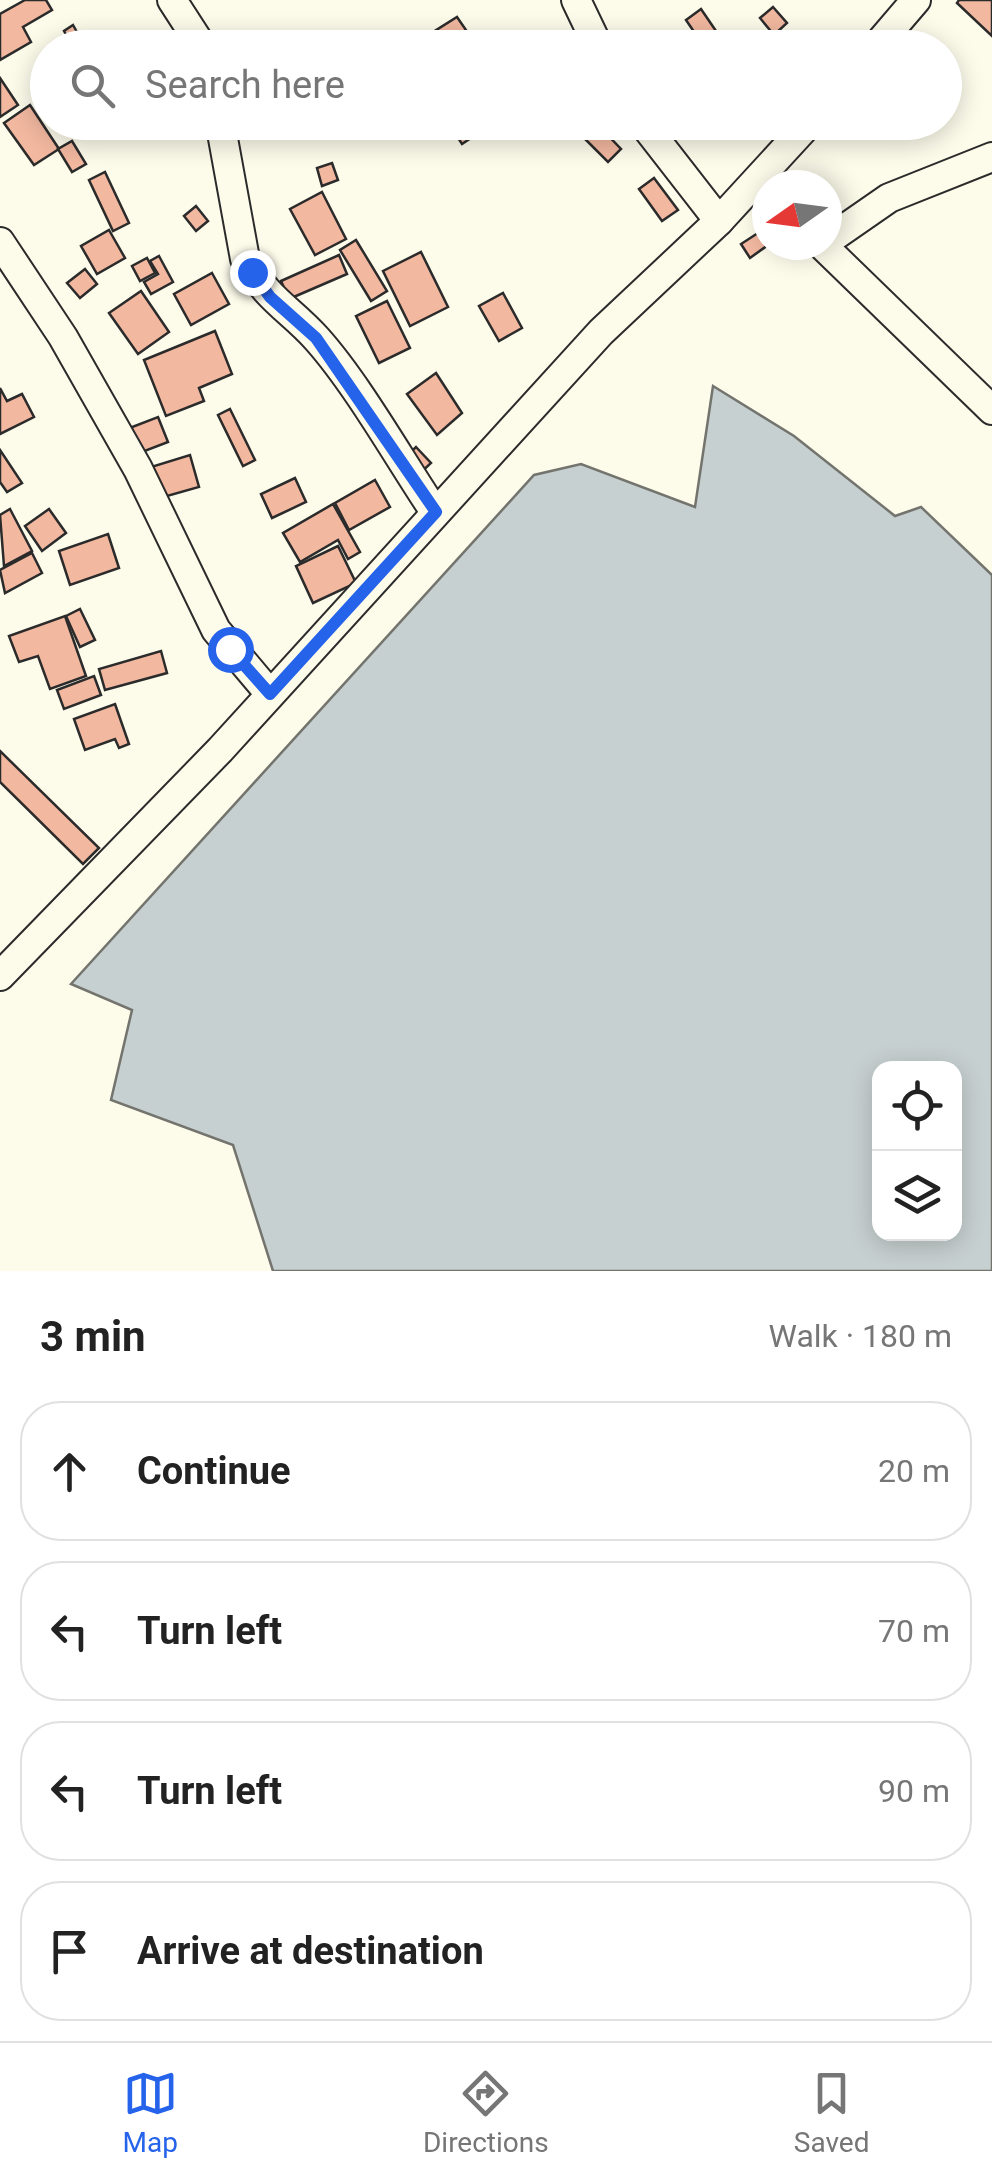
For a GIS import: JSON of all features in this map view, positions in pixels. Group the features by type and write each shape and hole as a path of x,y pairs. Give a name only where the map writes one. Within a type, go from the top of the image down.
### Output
{"street":[{"path":"172,0 191,30"},
{"path":"576,0 590,30"},
{"path":"890,30 916,0"},
{"path":"223,140 242,241 252,272 270,297 316,338 436,512"},
{"path":"656,140 720,221"},
{"path":"0,976 270,694 601,332 720,221 794,140"},
{"path":"842,231 889,198 992,157"},
{"path":"0,242 63,337 138,468 216,630 270,694"},
{"path":"841,260 992,410"}],"shaded area":[{"path":"713,386 794,436 895,516 921,507 992,575 992,1271 273,1271 233,1145 111,1100 132,1010 71,984 534,475 581,464 695,507"}],"building":[{"path":"25,0 46,0 52,10 23,27 30,43 0,60 0,14"},
{"path":"992,0 992,36 957,3"},
{"path":"773,7 787,23 779,30 770,30 760,18"},
{"path":"701,9 715,30 693,30 686,20"},
{"path":"457,17 466,30 436,30"},
{"path":"0,78 18,105 0,117"},
{"path":"30,105 30,140 53,140 59,149 34,165 4,123"},
{"path":"586,140 612,140 621,149 608,162"},
{"path":"72,141 86,164 72,172 58,149"},
{"path":"332,163 338,180 322,186 317,168"},
{"path":"105,172 129,223 113,231 89,180"},
{"path":"654,178 678,210 662,221 639,189"},
{"path":"322,192 346,239 315,255 290,209"},
{"path":"196,206 208,221 196,231 184,216"},
{"path":"109,230 125,258 97,274 81,246"},
{"path":"752,237 752,257 750,258 741,244"},
{"path":"356,240 387,291 371,301 340,250"},
{"path":"421,252 448,307 410,326 383,271"},
{"path":"339,255 347,274 289,299 281,281"},
{"path":"159,256 173,282 151,294 144,282 158,274 150,261"},
{"path":"147,258 155,273 140,281 132,266"},
{"path":"85,269 97,284 80,298 67,283"},
{"path":"212,273 229,304 191,325 174,294"},
{"path":"141,291 169,332 138,354 109,313"},
{"path":"503,293 522,328 499,341 479,306"},
{"path":"387,301 410,348 379,363 356,316"},
{"path":"215,331 232,374 199,388 204,401 166,416 144,360"},
{"path":"436,373 462,413 437,435 407,394"},
{"path":"0,388 7,401 22,394 34,417 0,434"},
{"path":"230,409 255,460 243,466 218,415"},
{"path":"158,417 168,442 137,454 127,429"},
{"path":"416,447 431,463 414,479 399,463"},
{"path":"0,450 22,483 7,492 0,482"},
{"path":"190,455 199,487 160,498 151,467"},
{"path":"295,478 306,502 272,518 261,494"},
{"path":"375,480 390,507 349,530 335,503"},
{"path":"333,504 360,552 348,559 338,540 300,562 283,533"},
{"path":"10,509 32,551 4,566 0,515"},
{"path":"49,509 66,533 42,551 25,526"},
{"path":"108,534 119,568 70,585 59,551"},
{"path":"338,546 356,583 313,603 296,566"},
{"path":"32,553 42,573 5,593 0,570"},
{"path":"80,609 95,640 80,647 66,616"},
{"path":"65,616 86,676 50,689 38,656 19,662 9,636"},
{"path":"161,651 167,673 105,690 99,669"},
{"path":"94,676 101,695 64,709 57,690"},
{"path":"115,704 129,744 119,748 115,739 85,750 74,719"},
{"path":"0,751 99,848 83,864 0,782"}],"route":[{"path":"230,649 270,694 436,512 316,338 286,314 252,272"}]}
